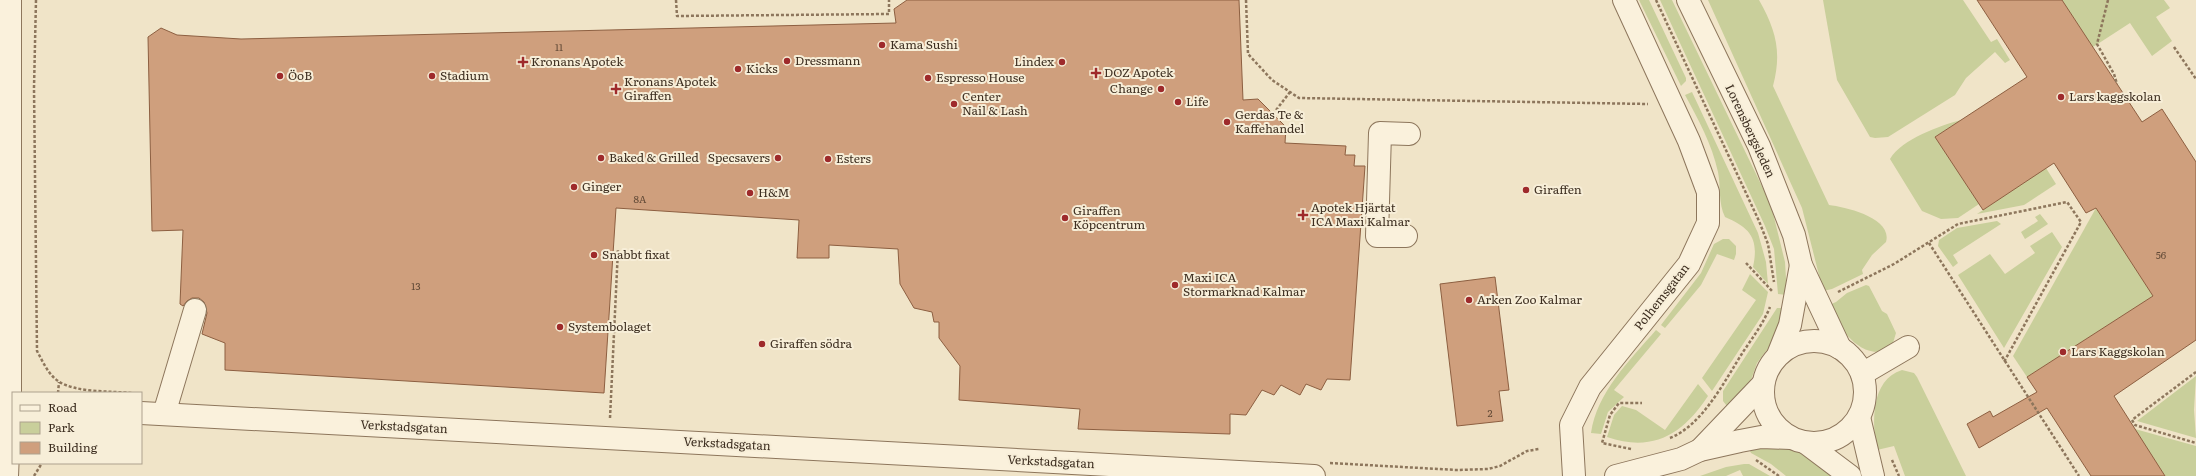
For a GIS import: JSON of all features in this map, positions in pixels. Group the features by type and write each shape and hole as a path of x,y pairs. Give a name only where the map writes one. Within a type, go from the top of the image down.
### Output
{"street":[{"path":"7,476 10,0"},
{"name":"Polhemsgatan","path":"1574,476 1572,425 1590,387 1689,264 1708,222 1708,192 1689,141 1624,0"},
{"name":"Lorensbergsleden","path":"1688,0 1759,146 1794,234 1800,265 1840,348"},
{"path":"1406,236 1378,236 1380,133 1409,134"},
{"name":"Lorensbergsleden","path":"1778,356 1790,325 1800,265"},
{"path":"164,414 195,310"},
{"name":"Lorensbergsleden","path":"1798,440 1822,443 1844,435 1859,417 1864,403 1866,388 1862,374 1853,359 1840,348 1824,342 1811,340 1791,346 1778,356 1768,368 1764,384 1763,400 1768,415 1778,428 1850,476"},
{"path":"1862,374 1908,348"},
{"path":"1700,450 1764,384"},
{"name":"Verkstadsgatan","path":"142,413 1314,476"},
{"path":"1859,417 1874,476"},
{"path":"1616,476 1681,459 1700,450 1761,437 1798,440"}],"path":[{"path":"36,0 34,88 37,351 45,368 59,382 76,388 121,392"},
{"path":"676,0 677,16 889,14 889,0"},
{"path":"1246,0 1248,54 1272,80 1299,98 1648,104 1694,84"},
{"path":"2108,0 2097,44 2114,74 2117,84"},
{"path":"2174,47 2196,80"},
{"path":"1273,114 1290,92"},
{"path":"1833,295 1894,264 1958,224 2068,202 2081,222 2004,362"},
{"path":"1929,243 2004,362 2079,476"},
{"path":"609,422 618,249"},
{"path":"1746,263 1774,293"},
{"path":"2196,372 2132,420 2135,425 2196,443"},
{"path":"58,392 59,382"},
{"path":"1669,438 1694,422 1712,401"},
{"path":"1635,449 1602,443 1610,415 1619,403 1642,403"},
{"path":"1752,459 1763,464 1779,476"},
{"path":"34,476 41,464"}],"green space":[{"path":"1639,0 1649,0 1686,78 1686,81 1681,86"},
{"path":"1660,0 1672,0 1771,205 1785,262 1787,295 1778,294 1774,249 1765,226"},
{"path":"1708,0 1759,0 1770,21 1776,42 1777,62 1773,86 1829,205 1856,211 1876,220 1882,226 1886,234 1886,242 1872,255 1862,270 1863,274 1832,289 1823,291 1802,208"},
{"path":"1823,0 1963,0 1991,42 1997,39 2010,60 2005,63 1995,52 1966,78 1955,95 1888,137 1870,137 1837,80"},
{"path":"2062,0 2164,0 2170,8 2156,17 2172,41 2152,56 2130,23 2093,47"},
{"path":"1692,92 1758,233 1766,262 1768,284 1753,267 1755,249 1751,236 1747,230 1725,217 1723,212 1720,201 1718,172 1712,152 1695,113 1685,95"},
{"path":"1961,120 1935,137 1979,204 1958,218 1941,219 1922,211 1890,159 1903,145 1912,139 1942,126"},
{"path":"2046,168 2056,184 2024,205 1977,214"},
{"path":"2096,208 2153,296 2027,377 2013,356"},
{"path":"2040,214 2048,224 2025,239 2021,232 2038,221 2035,217"},
{"path":"1997,221 2001,224 1953,255 1958,263 1953,267 1938,246 1939,240 1957,228"},
{"path":"2052,232 2062,247 2004,348 1958,275 1990,254 2005,274 2035,253 2030,246"},
{"path":"1723,239 1729,239 1736,246 1734,260 1717,254 1701,285 1665,328 1661,325 1701,273 1714,244"},
{"path":"1750,274 1768,292 1763,314 1712,391 1702,378 1756,300 1742,290"},
{"path":"1866,285 1869,286 1882,311 1887,314 1896,333 1893,343 1880,352 1862,348 1855,343 1842,329 1827,306 1836,302 1847,293"},
{"path":"1777,308 1785,308 1772,343 1757,363 1751,380 1730,410 1723,401 1723,391"},
{"path":"1656,330 1661,334 1614,390 1624,397 1608,412 1601,434 1591,433 1594,418 1607,390 1616,377"},
{"path":"1902,370 1914,373 1917,377 1966,476 1905,476 1894,446 1877,450 1874,416 1879,393 1884,383 1892,375"},
{"path":"2196,376 2194,410 2196,438 2137,421"},
{"path":"1698,384 1708,396 1688,421 1665,437 1639,443 1607,437 1614,415 1622,406 1636,410 1665,430"},
{"path":"2135,429 2196,446 2196,476 2165,476"},
{"path":"1748,447 1781,448 1804,453 1815,459 1836,476 1786,476 1771,464 1751,453"},
{"path":"1749,464 1770,476 1743,476 1740,470 1726,476 1700,476 1726,467"}],"building":[{"name":"Giraffen Köpcentrum","path":"907,0 1239,0 1243,100 1258,99 1286,127 1285,143 1346,146 1345,155 1355,155 1354,166 1365,166 1350,380 1327,379 1321,390 1306,384 1300,395 1281,385 1274,395 1262,390 1246,415 1230,414 1230,434 1078,429 1080,409 959,400 960,366 939,338 939,322 934,322 932,312 914,308 900,284 898,249 829,245 829,258 797,258 799,220 616,208 604,393 225,370 225,343 202,334 207,313 204,302 199,298 192,298 183,306 180,304 183,230 152,231 148,37 161,28 177,35 241,39 896,23 894,9"},
{"path":"1977,0 2062,0 2142,122 2162,109 2196,162 2196,340 2114,396 2165,476 2091,476 2047,408 1979,448 1967,424 1990,411 1993,417 2037,392 2027,377 2153,296 2096,208 2086,213 2054,163 1983,210 1935,137 2027,77"},
{"path":"1495,277 1509,390 1499,391 1503,421 1457,426 1440,284"}],"place":[{"name":"Kama Sushi","path":"882,45"},
{"name":"Dressmann","path":"787,61"},
{"name":"Kronans Apotek","path":"523,62"},
{"name":"Lindex","path":"1062,62"},
{"name":"Kicks","path":"738,69"},
{"name":"DOZ Apotek","path":"1096,73"},
{"name":"ÖoB","path":"280,76"},
{"name":"Stadium","path":"432,76"},
{"name":"Espresso House","path":"928,78"},
{"name":"Kronans Apotek Giraffen","path":"616,89"},
{"name":"Change","path":"1161,89"},
{"name":"Lars kaggskolan","path":"2061,97"},
{"name":"Life","path":"1178,102"},
{"name":"Center Nail & Lash","path":"954,104"},
{"name":"Gerdas Te & Kaffehandel","path":"1227,122"},
{"name":"Baked & Grilled","path":"601,158"},
{"name":"Specsavers","path":"778,158"},
{"name":"Esters","path":"828,159"},
{"name":"Ginger","path":"574,187"},
{"name":"Giraffen","path":"1526,190"},
{"name":"H&M","path":"750,193"},
{"name":"Apotek Hjärtat ICA Maxi Kalmar","path":"1303,215"},
{"name":"Giraffen Köpcentrum","path":"1065,218"},
{"name":"Snabbt fixat","path":"594,255"},
{"name":"Maxi ICA Stormarknad Kalmar","path":"1175,285"},
{"name":"Arken Zoo Kalmar","path":"1469,300"},
{"name":"Systembolaget","path":"560,327"},
{"name":"Giraffen södra","path":"762,344"},
{"name":"Lars Kaggskolan","path":"2063,352"}]}
